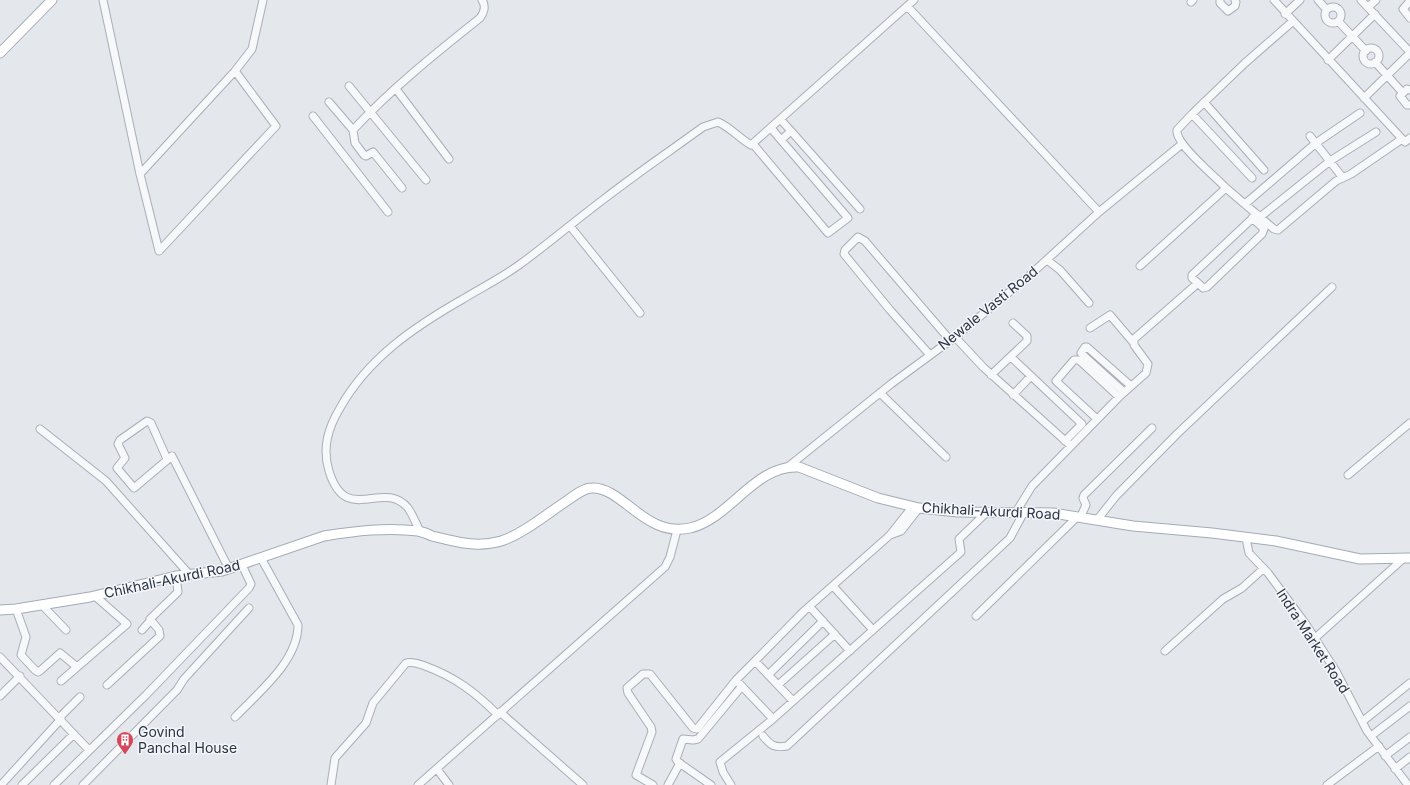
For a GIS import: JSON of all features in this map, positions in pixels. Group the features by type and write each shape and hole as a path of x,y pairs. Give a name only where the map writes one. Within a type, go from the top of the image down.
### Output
{"main road":[{"path":"0,44 43,0"},
{"path":"0,52 52,0"},
{"path":"420,531 472,545 492,543 514,535 576,494 592,488 607,492 650,521 678,530 691,528 702,523 760,480 780,468 789,466"},
{"name":"Chikhali-Akurdi Road","path":"789,466 799,467 878,498 916,507 958,512 1053,513 1133,526 1212,533 1283,542 1360,559 1407,558"},
{"name":"Chikhali-Akurdi Road","path":"0,610 16,609 95,596 176,576 207,574 242,565 324,536 339,533 396,529 420,531"}],"street":[{"path":"103,0 140,174 160,251 276,126 235,72"},
{"path":"140,174 235,72 252,49 263,0"},
{"path":"353,130 370,112 396,89 480,18 484,13 484,3 482,0"},
{"path":"752,144 914,0"},
{"path":"1220,0 1228,11 1235,6 1235,0"},
{"path":"1274,0 1292,22 1402,139 1405,142 1410,138"},
{"path":"1285,14 1300,0"},
{"path":"1318,0 1327,10 1325,15 1332,23 1338,20 1366,51 1363,53 1363,56 1371,64 1375,62 1402,92"},
{"path":"1361,0 1410,52 1364,98"},
{"path":"1368,7 1376,0"},
{"path":"1408,1 1403,9 1410,18"},
{"path":"907,6 1099,212"},
{"path":"1328,60 1375,14"},
{"path":"1292,22 1245,63 1176,131 1182,144 1226,188 1257,216 1278,230 1343,178 1402,139"},
{"path":"349,86 426,180"},
{"path":"396,89 449,159"},
{"path":"1410,90 1407,89 1402,92 1400,98 1407,105 1410,105"},
{"path":"329,102 353,130 355,143 364,155 366,156 373,152 402,188"},
{"path":"1204,102 1264,170"},
{"path":"1245,204 1316,143 1360,113"},
{"path":"1192,114 1252,178"},
{"path":"313,116 388,212"},
{"path":"780,120 860,209"},
{"path":"420,531 408,508 401,502 381,497 354,500 346,498 336,487 328,469 325,455 326,442 331,424 355,384 372,364 405,335 514,269 606,197 703,127 712,123 718,122 727,126 738,137 751,145 752,144 828,233 848,218 771,128"},
{"path":"781,140 791,132"},
{"path":"1257,216 1264,229 1262,234 1207,287 1203,288 1192,278 1192,275 1257,216 1330,161 1376,132"},
{"path":"1310,136 1343,178"},
{"name":"Newale Vasti Road","path":"789,466 880,393 953,338 1047,260 1099,212 1182,144"},
{"path":"1140,266 1226,188"},
{"path":"570,226 640,313"},
{"path":"930,355 890,310 844,254 858,237 865,240 953,338 1013,395 1068,443"},
{"path":"1047,260 1060,270 1089,304"},
{"path":"1133,342 1136,337 1198,283"},
{"path":"1096,520 1116,496 1177,434 1332,287"},
{"path":"1068,443 1097,419 1148,369 1148,364 1133,342 1110,315 1090,328"},
{"path":"991,374 1028,338 1014,323"},
{"path":"1122,395 1081,353 1085,347 1087,347 1131,386"},
{"path":"764,736 772,746 779,748 787,746 1010,538 1032,486 1082,424 1011,356"},
{"path":"1097,419 1057,383 1057,378 1074,360 1079,360 1122,395"},
{"path":"1013,395 1032,376"},
{"path":"880,393 946,457"},
{"path":"167,459 151,423 147,421 120,440 118,444 125,458 117,468 134,488 172,456 229,569"},
{"path":"1348,475 1410,424"},
{"path":"976,616 1078,517 1086,505 1083,498 1084,495 1152,428"},
{"path":"40,429 106,481 189,574"},
{"path":"711,785 680,763 676,758 683,739 698,739 754,661 833,586 890,536 901,531 916,507"},
{"path":"731,785 723,772 720,762 773,719 961,552 959,539 987,512"},
{"path":"418,785 666,566 678,530"},
{"name":"Indra Market Road","path":"1246,538 1249,553 1264,569 1305,623 1337,673 1371,736 1405,784"},
{"path":"235,717 288,658 296,645 298,635 298,625 262,558"},
{"path":"1314,639 1407,558"},
{"path":"54,785 249,588 251,584 242,565"},
{"path":"1166,651 1223,599 1242,588 1264,569"},
{"path":"142,630 150,621 151,617 178,592 176,576"},
{"path":"833,586 873,630"},
{"path":"61,681 127,624 95,596"},
{"path":"42,605 66,630"},
{"path":"810,607 850,651"},
{"path":"83,785 177,690 184,679 249,608"},
{"path":"16,609 26,637 21,655 35,670 38,672 60,653 77,667"},
{"path":"107,685 160,636 159,630 150,621"},
{"path":"768,675 823,621"},
{"path":"778,685 835,634"},
{"path":"0,657 20,676 89,750"},
{"path":"754,661 793,701"},
{"path":"331,785 335,758 366,723 373,703 406,663 414,663 454,678 583,785"},
{"path":"653,785 636,775 652,732 651,727 628,693 627,688 643,674 650,674 695,729 697,729 739,683"},
{"path":"0,696 20,676"},
{"path":"739,683 773,719"},
{"path":"1362,721 1410,684"},
{"path":"1,785 80,697"},
{"path":"1371,736 1410,706"},
{"path":"22,785 74,734"},
{"path":"1386,756 1410,737"},
{"path":"1327,785 1379,746"},
{"path":"1395,769 1410,757"},
{"path":"668,785 680,763"},
{"path":"437,769 449,785"}],"place":[{"name":"Govind Panchal House","path":"125,755"}]}
